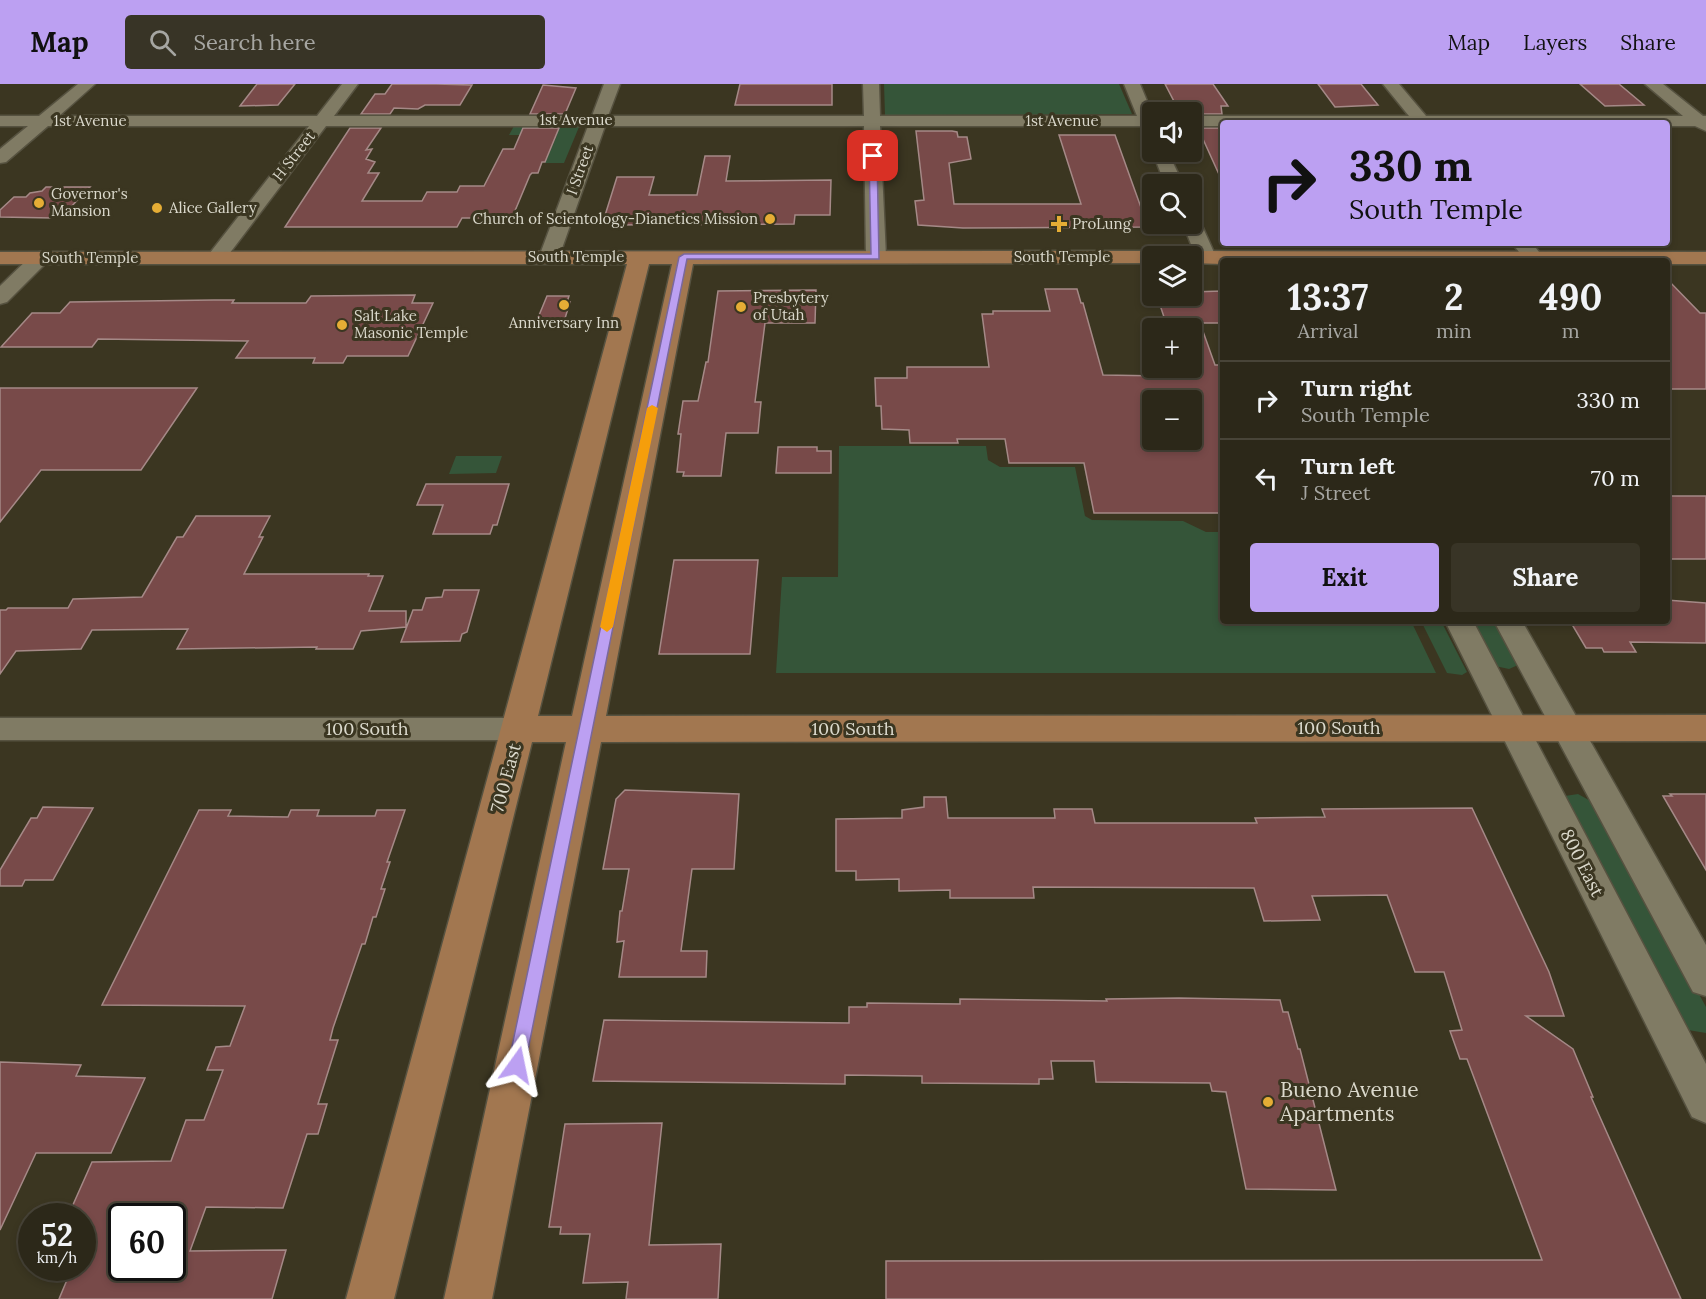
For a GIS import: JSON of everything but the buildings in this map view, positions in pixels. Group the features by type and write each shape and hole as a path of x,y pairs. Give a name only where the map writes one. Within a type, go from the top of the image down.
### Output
{"main road":[{"path":"1331,258 1527,250 1706,258"},
{"name":"700 East","path":"370,1299 640,257"},
{"path":"468,1299 684,257"},
{"name":"South Temple","path":"2,260 40,258 1142,257"},
{"path":"1202,257 1236,258"},
{"name":"100 South","path":"519,729 1706,728"}],"street":[{"path":"0,158 87,84"},
{"name":"H Street","path":"216,258 350,84"},
{"name":"I Street","path":"549,257 612,84"},
{"path":"871,84 876,257"},
{"path":"1132,84 1142,107"},
{"path":"1391,84 1420,120"},
{"path":"1653,84 1703,123"},
{"name":"1st Avenue","path":"0,120 872,120 1142,125"},
{"path":"1202,121 1220,121"},
{"path":"1670,123 1703,123"},
{"path":"0,298 40,258"},
{"name":"800 East","path":"1461,624 1514,728 1694,1056 1706,1104"},
{"path":"1510,624 1706,980"},
{"name":"100 South","path":"0,729 519,729"}],"green space":[{"path":"884,84 1119,84 1132,114 885,115"},
{"path":"514,126 579,127 564,163 545,163 557,135 509,135"},
{"path":"839,446 986,446 988,460 1000,467 1075,467 1085,516 1092,520 1183,521 1206,532 1220,532 1220,624 1412,624 1436,673 776,673 782,577 838,577"},
{"path":"456,456 502,456 496,473 449,474"},
{"path":"1422,624 1443,624 1467,672 1462,675 1447,673"},
{"path":"1472,624 1498,624 1518,665 1509,669 1495,666"},
{"path":"1578,794 1596,804 1706,1007 1706,1033 1688,1030 1565,796"}],"slow traffic":[{"path":"607,627 652,408"}],"place":[{"name":"Governor's Mansion","path":"39,203"},
{"name":"Alice Gallery","path":"157,208"},
{"name":"Church of Scientology-Dianetics Mission","path":"770,219"},
{"name":"ProLung","path":"1059,224"},
{"name":"Anniversary Inn","path":"564,305"},
{"name":"Presbytery of Utah","path":"741,307"},
{"name":"Salt Lake Masonic Temple","path":"342,325"},
{"name":"Bueno Avenue Apartments","path":"1268,1102"}],"route":[{"path":"517,1065 684,257 876,257 873,156"}]}
